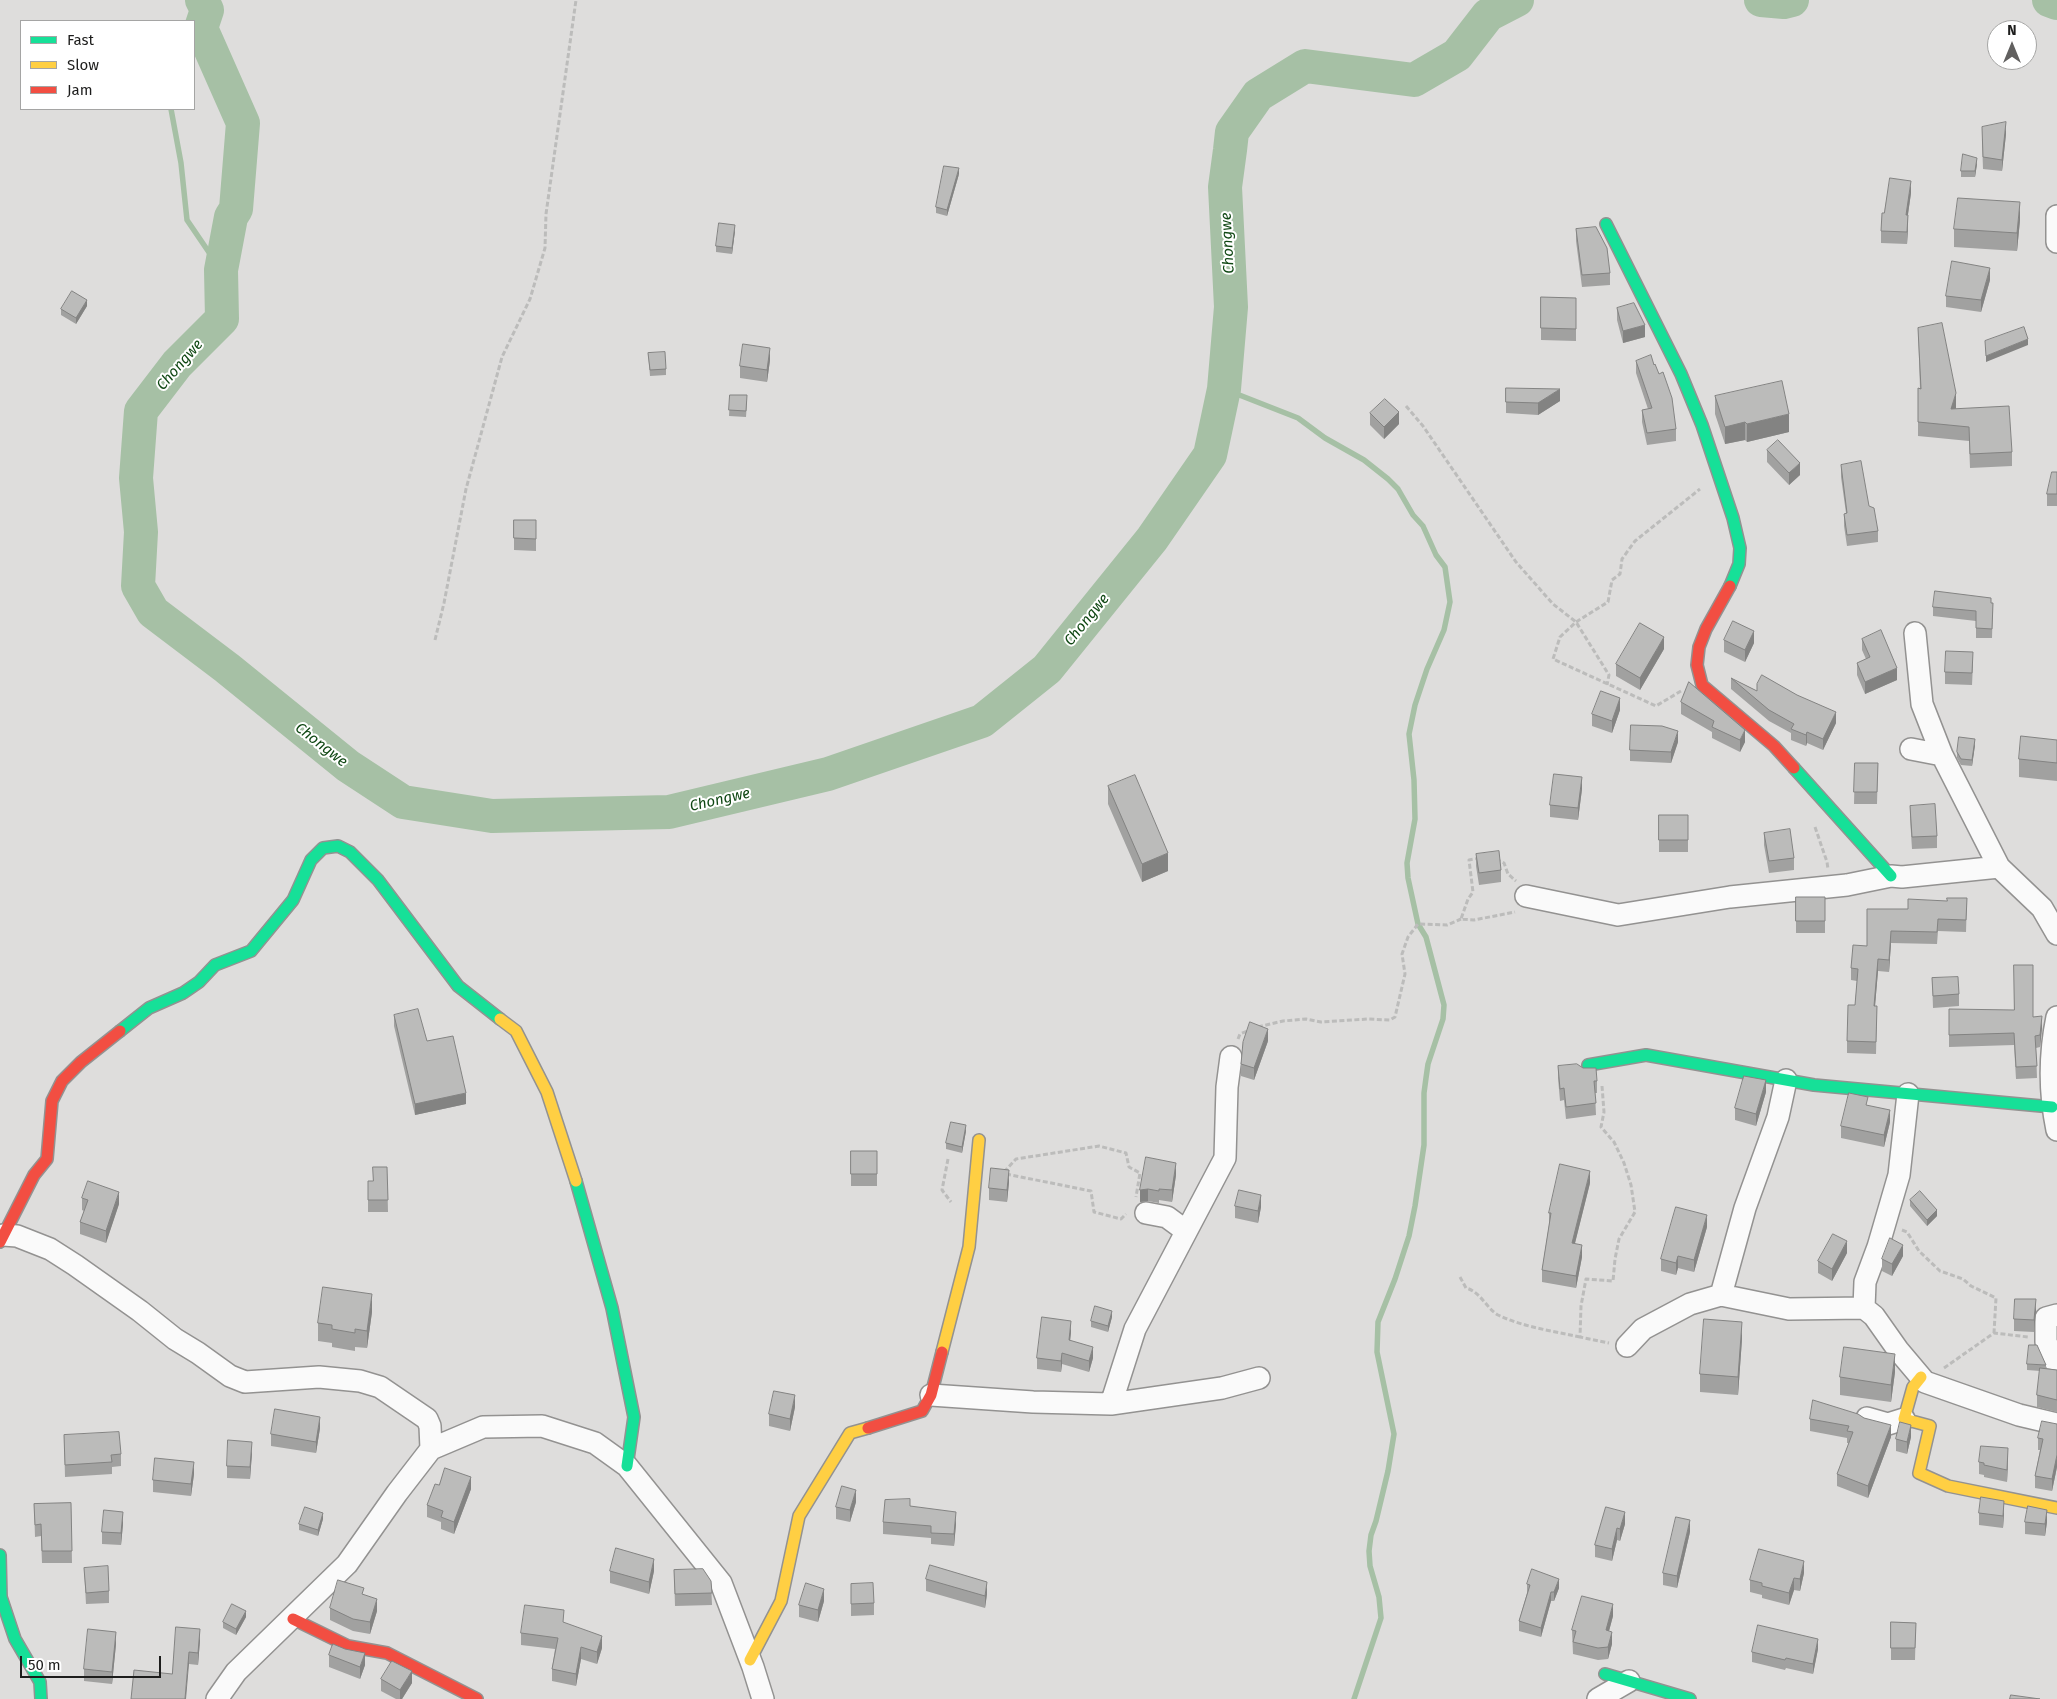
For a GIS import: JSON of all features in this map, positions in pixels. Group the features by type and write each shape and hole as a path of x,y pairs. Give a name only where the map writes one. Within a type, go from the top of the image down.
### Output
{"street":[{"path":"2057,216 2057,242"},
{"path":"1606,224 1668,346 1697,411 1740,548 1740,562 1732,583 1708,622 1701,644 1697,664 1698,675 1702,685 1774,746 1891,876"},
{"path":"1914,633 1922,704 1942,755 2000,867 2042,908 2057,934"},
{"path":"1911,749 1942,755"},
{"path":"1,1238 34,1175 47,1159 52,1101 62,1081 81,1062 149,1008 183,993 199,982 215,965 251,951 293,900 311,860 323,848 338,846 350,852 378,880 458,986 516,1031 547,1092 585,1208 612,1308 634,1417 627,1466"},
{"path":"1534,898 1618,915 1730,897 1848,885 1891,876 2000,867"},
{"path":"2057,1017 2051,1048 2052,1107 2057,1130"},
{"path":"1588,1065 1646,1055 1814,1085 2052,1107"},
{"path":"1111,1404 1135,1329 1225,1158 1227,1087 1231,1057"},
{"path":"1721,1295 1745,1208 1778,1117 1786,1080"},
{"path":"1864,1308 1865,1282 1899,1176 1908,1094"},
{"path":"750,1660 781,1601 799,1516 850,1433 892,1422 922,1411 931,1395 969,1247 979,1140"},
{"path":"1140,1210 1167,1217 1186,1232"},
{"path":"1,1238 17,1236 58,1254 140,1311 175,1339 230,1376 245,1382 320,1378 360,1381 380,1388 427,1419 430,1426 431,1449"},
{"path":"1626,1346 1643,1329 1690,1304 1721,1295 1789,1309 1864,1308 1874,1316 1898,1350 1923,1379 2019,1415 2057,1424"},
{"path":"2057,1315 2046,1318 2046,1342 2057,1364"},
{"path":"931,1395 1033,1402 1111,1404 1222,1388 1259,1378"},
{"path":"1904,1419 1913,1387 1923,1379"},
{"path":"1867,1418 1888,1424 1904,1419 1930,1426 1919,1474 1948,1486 2057,1508"},
{"path":"217,1699 236,1672 293,1619 347,1564 397,1492 431,1449 483,1427 542,1426 595,1443 627,1466 721,1583 763,1699"},
{"path":"0,1555 1,1597 15,1639 40,1682 41,1699"},
{"path":"293,1619 348,1646 387,1653 477,1699"},
{"path":"1605,1674 1690,1699"},
{"path":"1598,1699 1629,1681"}],"path":[{"path":"435,640 466,488 502,358 530,299 545,248 546,214 576,0"},
{"path":"1406,406 1423,426 1516,562 1553,604 1576,622 1609,675 1607,685"},
{"path":"1702,685 1681,691 1656,706 1553,659 1560,637 1576,622 1608,602 1612,580 1620,574 1622,559 1635,541 1718,474"},
{"path":"1815,825 1816,833 1827,862 1829,886"},
{"path":"1461,919 1468,899 1473,892 1469,860 1486,857"},
{"path":"1231,1057 1240,1034 1283,1021 1306,1019 1321,1022 1368,1019 1390,1020 1395,1017 1405,974 1402,954 1408,937 1418,924 1447,925 1461,919 1474,920 1512,913 1534,905 1534,898 1508,874 1504,863 1492,857"},
{"path":"1580,1337 1581,1306 1586,1279 1614,1281 1615,1259 1619,1239 1635,1212 1631,1185 1624,1163 1614,1142 1601,1127 1604,1112 1599,1071 1588,1065"},
{"path":"1099,1146 1114,1149 1126,1153 1129,1167 1140,1173 1140,1210 1121,1219 1094,1212 1092,1191 1002,1174 1016,1159 1099,1146"},
{"path":"1884,1226 1907,1232 1919,1250 1940,1271 1963,1279 1971,1286 1996,1298 1994,1333"},
{"path":"1460,1277 1466,1288 1473,1290 1496,1314 1522,1324 1626,1346"},
{"path":"1923,1379 1994,1333 2015,1337 2046,1337"}],"building":[{"path":"2006,122 2002,160 1983,157 1982,127"},
{"path":"1963,154 1977,158 1975,171 1961,171"},
{"path":"944,166 959,168 947,210 936,207"},
{"path":"1890,178 1911,181 1906,215 1908,215 1907,232 1881,231 1882,213 1884,213"},
{"path":"1958,198 2020,202 2017,233 1954,229"},
{"path":"719,223 735,225 732,248 716,246"},
{"path":"1596,227 1607,248 1610,273 1582,275 1576,229"},
{"path":"1952,261 1990,268 1981,300 1946,296"},
{"path":"72,291 87,300 76,318 61,309"},
{"path":"1541,297 1576,298 1576,329 1541,328"},
{"path":"1634,303 1645,325 1623,331 1617,308"},
{"path":"1942,323 1956,393 1951,409 2009,406 2012,452 1970,454 1969,427 1918,422 1918,388 1921,389 1918,328"},
{"path":"2024,327 2028,339 1986,356 1985,341"},
{"path":"743,344 770,348 767,370 740,366"},
{"path":"665,352 666,369 650,370 648,353"},
{"path":"1651,355 1659,374 1663,372 1672,398 1676,429 1647,433 1642,410 1652,408 1636,361"},
{"path":"1782,381 1789,414 1725,427 1715,396"},
{"path":"1506,388 1560,389 1538,403 1506,402"},
{"path":"730,395 747,395 746,411 729,410"},
{"path":"1385,399 1399,412 1384,427 1370,413"},
{"path":"1778,440 1800,463 1789,473 1767,450"},
{"path":"1861,461 1869,506 1874,508 1878,531 1847,535 1844,514 1847,513 1841,465"},
{"path":"2052,472 2057,472 2057,494 2047,494"},
{"path":"514,520 536,520 536,539 514,538"},
{"path":"1935,591 1991,598 1991,603 1993,603 1992,629 1976,628 1976,611 1933,607"},
{"path":"1733,621 1754,631 1745,650 1724,640"},
{"path":"1640,623 1664,637 1640,678 1616,664"},
{"path":"1881,630 1897,668 1865,682 1857,663 1870,657 1862,639"},
{"path":"1946,651 1973,652 1972,673 1945,672"},
{"path":"1762,675 1797,695 1836,712 1823,739 1807,732 1806,735 1791,729 1794,724 1769,710 1731,678 1757,691 1757,684"},
{"path":"1689,682 1745,730 1740,740 1712,727 1714,721 1681,702"},
{"path":"1601,691 1620,698 1612,721 1592,714"},
{"path":"1631,725 1662,726 1678,731 1671,752 1630,750"},
{"path":"2021,736 2057,740 2057,763 2019,759"},
{"path":"1959,737 1975,739 1972,760 1961,759 1957,752"},
{"path":"1855,763 1878,763 1877,792 1854,792"},
{"path":"1554,774 1582,777 1578,808 1550,805"},
{"path":"1135,775 1168,853 1142,864 1108,786"},
{"path":"1935,804 1937,836 1912,837 1910,806"},
{"path":"1659,815 1688,815 1688,840 1659,840"},
{"path":"1790,829 1794,858 1769,861 1764,833"},
{"path":"1499,851 1501,870 1479,873 1476,854"},
{"path":"1796,897 1825,897 1825,921 1796,921"},
{"path":"1947,898 1967,898 1966,920 1938,919 1937,932 1891,931 1889,960 1878,959 1874,1006 1877,1006 1876,1042 1847,1041 1848,1005 1855,1005 1858,969 1851,968 1853,945 1867,946 1867,909 1908,909 1908,899 1947,901"},
{"path":"2014,965 2033,965 2033,1017 2042,1016 2040,1035 2035,1036 2037,1066 2016,1067 2014,1033 1949,1035 1949,1009 2014,1010"},
{"path":"1958,977 1959,994 1933,996 1932,978"},
{"path":"418,1009 427,1041 453,1036 466,1093 415,1104 394,1015"},
{"path":"1250,1022 1268,1029 1254,1068 1241,1064 1243,1042"},
{"path":"1577,1064 1583,1068 1596,1068 1597,1081 1594,1081 1596,1103 1566,1107 1564,1088 1560,1089 1558,1066"},
{"path":"1744,1076 1766,1080 1756,1114 1735,1108"},
{"path":"1849,1093 1868,1097 1866,1105 1890,1110 1884,1135 1841,1126"},
{"path":"951,1122 966,1125 962,1147 946,1143"},
{"path":"851,1151 877,1151 877,1174 851,1174"},
{"path":"1146,1157 1176,1163 1172,1190 1140,1190"},
{"path":"1560,1164 1590,1171 1572,1243 1582,1245 1576,1276 1542,1270 1551,1213 1549,1213"},
{"path":"373,1167 387,1167 388,1200 368,1200 368,1181 373,1181"},
{"path":"991,1168 1009,1170 1007,1190 989,1188"},
{"path":"88,1181 119,1192 106,1231 80,1222 88,1200 82,1198"},
{"path":"1239,1190 1261,1195 1258,1211 1235,1206"},
{"path":"1920,1191 1937,1210 1927,1220 1910,1200"},
{"path":"1676,1207 1707,1215 1694,1260 1678,1256 1676,1263 1661,1259"},
{"path":"1833,1234 1847,1241 1832,1269 1818,1261"},
{"path":"1890,1238 1903,1245 1892,1264 1882,1259"},
{"path":"323,1287 372,1294 367,1331 355,1329 355,1333 332,1329 332,1325 318,1323"},
{"path":"2015,1299 2036,1299 2034,1320 2014,1319"},
{"path":"1095,1306 1112,1311 1108,1326 1091,1321"},
{"path":"1042,1317 1071,1321 1069,1340 1093,1347 1089,1361 1062,1353 1061,1361 1037,1358"},
{"path":"1704,1319 1742,1322 1738,1377 1700,1374"},
{"path":"2029,1345 2037,1345 2046,1365 2027,1364"},
{"path":"1844,1347 1895,1354 1891,1385 1840,1377"},
{"path":"2040,1368 2057,1370 2057,1400 2037,1395"},
{"path":"774,1391 795,1395 790,1419 769,1414"},
{"path":"1813,1400 1858,1414 1864,1418 1891,1425 1868,1486 1837,1474 1853,1432 1847,1431 1849,1426 1810,1419"},
{"path":"275,1409 320,1417 316,1442 271,1434"},
{"path":"2042,1421 2057,1424 2057,1455 2052,1479 2035,1476 2043,1439 2038,1438"},
{"path":"1900,1422 1911,1425 1907,1442 1896,1439"},
{"path":"119,1432 121,1454 111,1455 112,1462 65,1465 64,1435"},
{"path":"228,1440 252,1442 250,1467 227,1466"},
{"path":"1981,1446 2008,1448 2007,1470 1984,1465 1984,1463 1979,1462"},
{"path":"155,1458 194,1462 191,1484 153,1480"},
{"path":"445,1468 471,1477 454,1522 441,1517 443,1511 427,1505 435,1484 439,1485"},
{"path":"842,1486 856,1490 850,1510 836,1507"},
{"path":"1981,1497 2004,1501 2003,1516 1979,1513"},
{"path":"910,1499 910,1506 956,1512 954,1534 931,1533 931,1526 883,1522 885,1500"},
{"path":"71,1503 72,1551 42,1551 41,1524 35,1525 34,1504"},
{"path":"2028,1506 2047,1510 2045,1524 2025,1522"},
{"path":"305,1507 323,1513 318,1530 299,1524"},
{"path":"1606,1507 1625,1512 1620,1529 1617,1528 1612,1549 1595,1545"},
{"path":"104,1510 123,1512 121,1533 102,1532"},
{"path":"1676,1517 1690,1520 1677,1576 1663,1573"},
{"path":"616,1548 654,1559 649,1582 610,1571"},
{"path":"1759,1549 1804,1561 1800,1579 1794,1578 1789,1593 1762,1586 1762,1583 1750,1580"},
{"path":"930,1565 987,1582 985,1596 926,1579"},
{"path":"108,1566 109,1591 86,1593 84,1568"},
{"path":"703,1569 711,1581 712,1593 675,1594 674,1570"},
{"path":"1532,1569 1559,1579 1554,1592 1551,1592 1541,1628 1519,1621 1530,1585 1527,1584"},
{"path":"338,1580 364,1588 362,1594 377,1599 370,1622 353,1619 330,1608"},
{"path":"806,1583 824,1589 818,1610 799,1605"},
{"path":"873,1583 874,1603 851,1604 851,1584"},
{"path":"1582,1596 1613,1604 1606,1630 1612,1632 1608,1647 1598,1648 1573,1642 1576,1631 1572,1630"},
{"path":"232,1604 246,1611 236,1629 223,1622"},
{"path":"525,1605 564,1610 563,1622 602,1636 597,1652 581,1647 576,1674 552,1669 558,1638 521,1633"},
{"path":"1891,1622 1916,1623 1915,1648 1891,1648"},
{"path":"1758,1625 1818,1639 1813,1664 1752,1652"},
{"path":"176,1627 200,1629 198,1653 189,1652 185,1699 131,1699 134,1670 172,1674"},
{"path":"88,1629 116,1632 112,1672 84,1669"},
{"path":"333,1644 345,1649 365,1653 360,1667 329,1655"},
{"path":"392,1661 412,1671 400,1690 381,1679"},
{"path":"2011,1695 2040,1699 2010,1699"}],"waterway":[{"name":"Chongwe","path":"202,0 207,10 201,28 243,123 236,209 231,217 221,270 222,319 177,364 141,411 136,478 141,532 138,586 153,612 227,668 348,766 403,802 492,816 669,812 828,774 982,721 1047,669 1152,539 1210,455 1224,389 1231,307 1225,187 1232,132 1258,95 1305,66 1414,80 1457,55 1488,15 1517,0"},
{"name":"Chongwe","path":"1761,0 1784,2 1792,0"},
{"name":"Chongwe","path":"2049,0 2057,3"},
{"name":"Chongwe","path":"195,31 201,28"},
{"path":"171,110 181,163 187,220 221,270"},
{"path":"1224,389 1298,418 1325,438 1364,460 1388,479 1398,489 1413,515 1423,526 1436,555 1445,567 1450,602 1444,630 1427,669 1415,705 1409,734 1414,780 1415,819 1407,863 1408,878 1418,924 1426,937 1444,1005 1443,1019 1428,1064 1424,1093 1424,1145 1409,1236 1378,1322 1377,1352 1394,1434 1388,1471 1371,1535 1369,1551 1370,1566 1379,1597 1381,1618 1354,1699"}],"traffic: fast":[{"path":"1606,224 1681,374 1702,425 1733,518 1740,548 1739,564 1730,586"},
{"path":"1794,768 1891,876"},
{"path":"120,1031 149,1008 183,993 199,982 215,965 251,951 293,900 311,860 323,848 338,846 350,852 378,880 458,986 500,1019"},
{"path":"1588,1065 1646,1055 1814,1085 2052,1107"},
{"path":"576,1181 612,1308 634,1417 627,1466"},
{"path":"0,1555 1,1597 15,1639 40,1682 41,1699"},
{"path":"1605,1674 1690,1699"}],"traffic: slow":[{"path":"500,1019 516,1031 547,1092 576,1181"},
{"path":"942,1352 969,1247 979,1140"},
{"path":"1921,1377 1913,1387 1904,1419 1930,1426 1919,1473 1948,1486 2057,1508"},
{"path":"750,1660 781,1601 799,1516 850,1433 868,1428"}],"traffic: jam":[{"path":"1730,586 1706,629 1699,647 1697,665 1702,685 1774,746 1794,768"},
{"path":"0,1242 34,1175 47,1159 52,1101 62,1081 81,1062 120,1031"},
{"path":"868,1428 922,1411 931,1395 942,1352"},
{"path":"293,1619 348,1646 387,1653 477,1699"}]}
